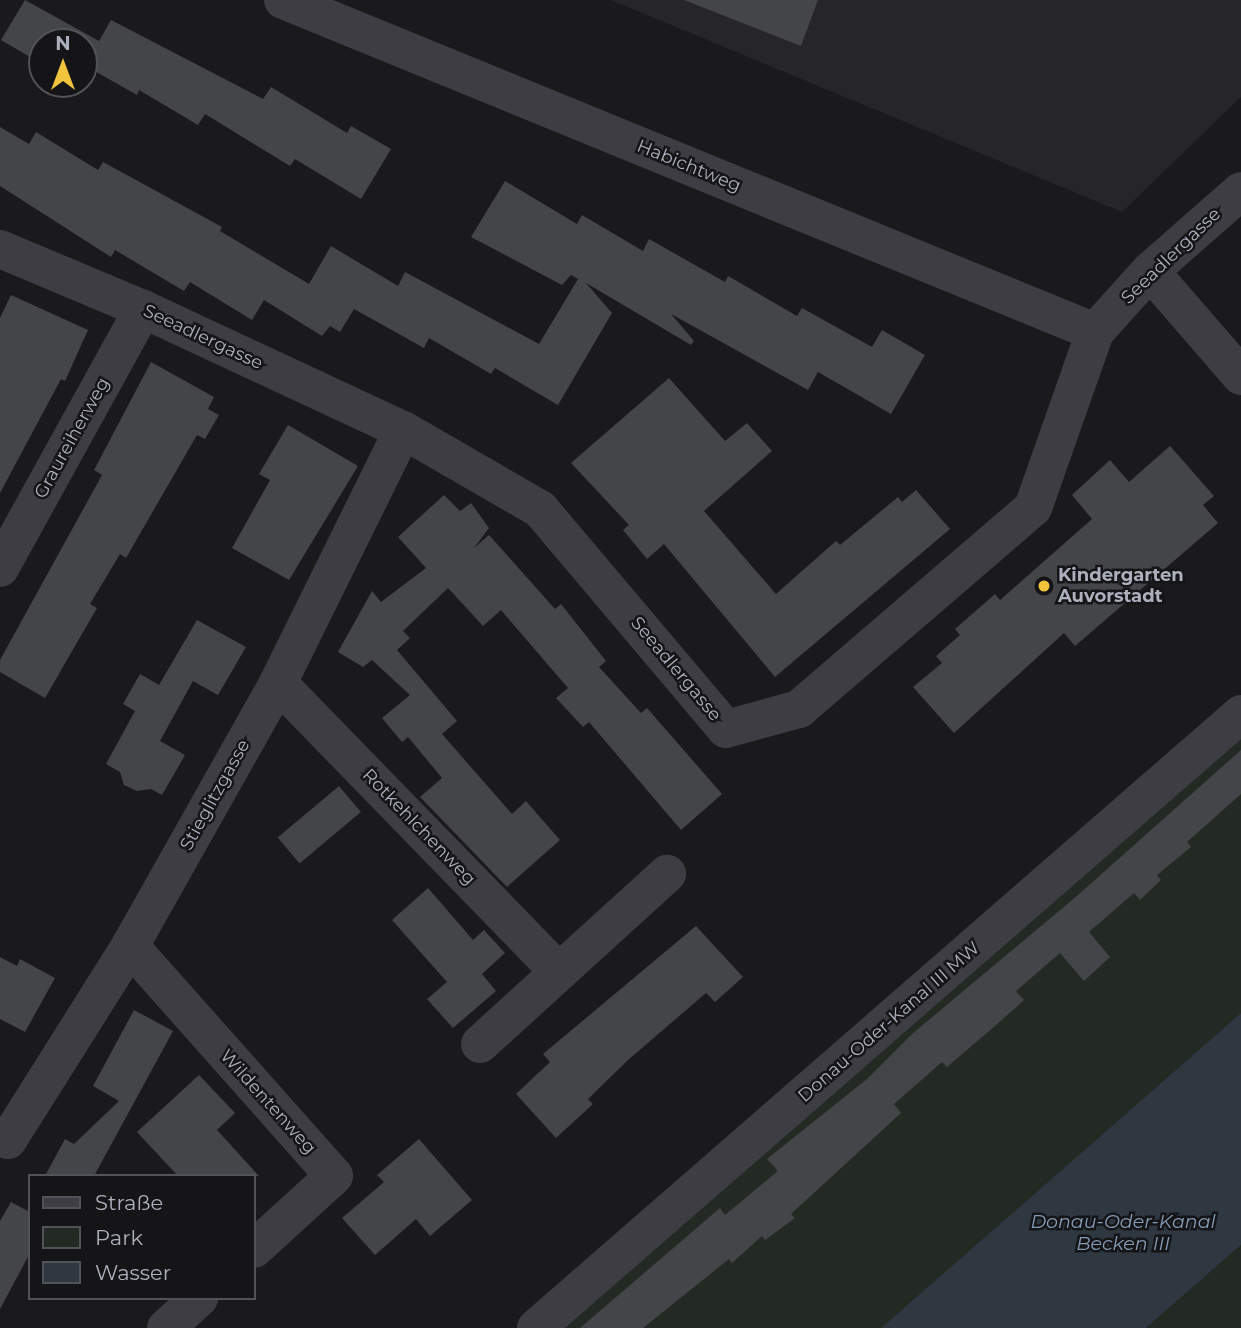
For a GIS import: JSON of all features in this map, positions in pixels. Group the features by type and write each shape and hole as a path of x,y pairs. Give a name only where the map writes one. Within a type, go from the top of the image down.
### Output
{"street":[{"name":"Habichtweg","path":"283,0 1095,332"},
{"name":"Seeadlergasse","path":"0,249 143,309 403,430 540,509 726,729 799,709 1034,508 1095,332 1150,271 1241,191"},
{"path":"1150,271 1241,376"},
{"name":"Graureiherweg","path":"0,568 143,309"},
{"name":"Stieglitzgasse","path":"3,1143 130,946 278,683 403,430"},
{"name":"Rotkehlchenweg","path":"278,683 559,972"},
{"name":"Donau-Oder-Kanal III MW","path":"536,1328 1241,715"},
{"path":"480,1044 667,874"},
{"name":"Wildentenweg","path":"130,946 334,1176 256,1247"},
{"path":"166,1328 197,1300"}],"shaded area":[{"path":"611,0 1241,0 1241,97 1122,212"}],"green space":[{"path":"1241,733 1241,1013 881,1328 558,1328"},
{"path":"1241,1245 1241,1328 1146,1328"}],"water":[{"name":"Donau-Oder-Kanal Becken III","path":"1241,1013 1241,1245 1146,1328 881,1328"}],"building":[{"path":"25,0 76,28 28,28 28,56 1,40"},
{"path":"684,0 818,0 801,46"},
{"path":"111,20 263,99 271,87 347,133 351,126 391,149 361,199 295,159 290,166 205,114 198,125 139,90 137,95 98,73 98,40"},
{"path":"0,127 29,144 36,132 98,170 103,162 222,227 220,231 309,284 331,246 398,286 405,272 539,344 578,279 571,275 562,285 471,237 505,181 577,224 582,215 643,251 649,239 725,282 728,276 797,316 802,308 872,347 882,330 925,355 891,414 818,372 808,390 671,314 694,341 691,345 586,283 612,313 558,405 495,368 491,374 429,338 424,348 354,309 340,332 330,326 322,336 264,300 252,320 190,282 184,291 115,250 111,257 0,186"},
{"path":"11,295 88,330 65,381 61,379 0,493 0,318"},
{"path":"151,362 214,397 208,409 219,415 205,439 197,435 126,558 120,554 90,604 97,608 45,698 0,672 0,660 102,475 94,470"},
{"path":"669,378 725,441 747,423 772,451 704,511 776,594 836,541 840,545 898,497 902,502 916,490 950,529 775,677 664,544 647,559 623,530 629,525 571,463"},
{"path":"288,425 358,466 289,580 232,548 270,480 259,474"},
{"path":"1170,446 1214,496 1203,505 1218,523 1075,646 1064,633 954,733 913,687 942,663 936,656 960,635 955,629 995,594 1000,600 1092,519 1072,495 1110,460 1129,482"},
{"path":"444,495 460,511 471,503 489,528 474,548 489,535 555,609 561,604 606,661 599,667 641,713 647,708 722,794 681,830 589,722 583,727 556,698 568,688 501,610 483,626 448,588 403,631 410,638 397,650 457,721 442,734 512,814 526,801 560,840 507,887 420,797 442,778 408,737 402,742 382,718 410,695 372,660 363,667 338,652 372,591 381,602 426,568 398,537"},
{"path":"197,620 246,647 218,695 193,681 160,741 185,755 162,795 151,789 137,791 124,785 120,772 106,764 135,711 123,704 140,674 159,685"},
{"path":"1241,750 1241,794 1187,842 1191,847 1157,875 1161,880 1140,900 1134,893 1089,932 1110,957 1084,981 1060,953 1016,991 1024,1000 947,1067 942,1062 894,1104 901,1113 791,1214 795,1218 765,1240 762,1236 732,1263 729,1259 643,1328 580,1328 720,1208 725,1215 778,1171 767,1159 867,1079 912,1034 1078,895"},
{"path":"339,786 361,812 300,863 278,837"},
{"path":"428,888 473,940 484,930 505,953 482,974 496,991 453,1028 427,999 447,982 392,920"},
{"path":"696,926 743,977 715,1002 706,993 628,1060 588,1099 593,1104 556,1138 516,1094 550,1062 543,1054"},
{"path":"0,957 17,966 20,959 55,978 25,1032 0,1019"},
{"path":"134,1010 173,1031 95,1174 46,1174 65,1139 74,1144 119,1101 93,1086"},
{"path":"199,1075 235,1113 217,1130 259,1176 176,1174 137,1132"},
{"path":"419,1139 472,1200 430,1236 416,1219 375,1255 342,1218 384,1182 377,1175"},
{"path":"11,1202 28,1211 28,1257 0,1309 0,1221"}],"place":[{"name":"Kindergarten Auvorstadt","path":"1044,586"}]}
